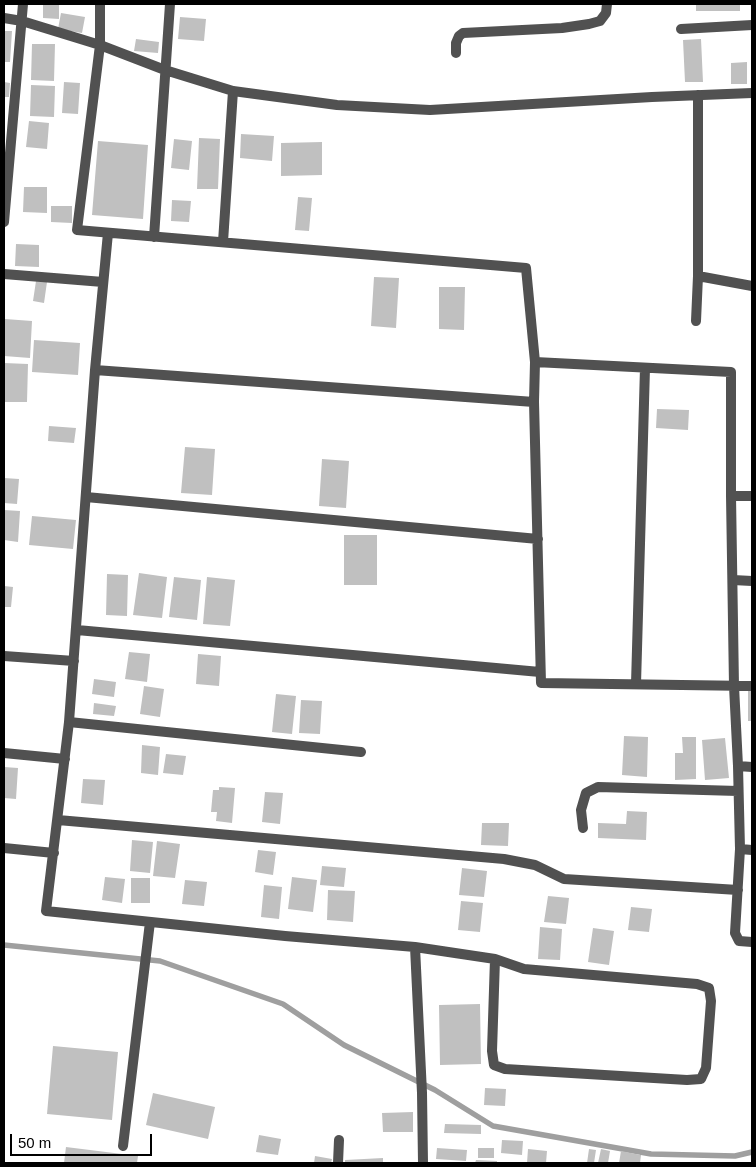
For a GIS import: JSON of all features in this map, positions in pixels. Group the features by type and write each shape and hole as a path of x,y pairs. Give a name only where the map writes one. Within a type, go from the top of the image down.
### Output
{"street":[{"path":"4,222 23,4"},
{"path":"100,4 100,45 77,230 526,268 535,362 534,402 541,683 752,686"},
{"path":"154,236 170,4"},
{"path":"456,53 458,36 463,33 562,28 590,24 600,21 606,13 607,4"},
{"path":"4,18 22,21 100,45 165,70 233,91 337,105 430,110 698,95 752,94"},
{"path":"681,29 752,25"},
{"path":"223,242 233,91"},
{"path":"696,321 698,276 698,95"},
{"path":"108,233 95,370 69,722 46,911 415,947 495,959 524,969 698,984 709,988 711,1001 706,1068 701,1079 687,1080 505,1069 494,1065 492,1051 495,959"},
{"path":"4,274 104,282"},
{"path":"698,276 752,286"},
{"path":"535,362 731,372 734,686 740,849 735,933 736,938 739,940 752,942"},
{"path":"636,684 645,368"},
{"path":"95,370 534,402"},
{"path":"731,496 752,496"},
{"path":"86,497 538,539"},
{"path":"733,580 752,581"},
{"path":"77,630 540,672"},
{"path":"4,656 74,661"},
{"path":"69,722 361,752"},
{"path":"4,753 65,759"},
{"path":"738,766 752,766"},
{"path":"583,828 581,810 586,793 598,787 738,791"},
{"path":"58,820 504,858 535,865 564,879 738,890"},
{"path":"4,848 54,853"},
{"path":"740,849 752,850"},
{"path":"123,1146 150,922"},
{"path":"415,947 422,1093 422,1163"},
{"path":"338,1163 339,1140"}],"building":[{"path":"43,4 59,4 59,19 43,18"},
{"path":"696,4 740,4 740,11 696,11"},
{"path":"61,13 85,17 82,33 58,29"},
{"path":"180,17 206,19 204,41 178,39"},
{"path":"4,31 12,31 10,62 4,62"},
{"path":"136,39 159,42 158,53 134,51"},
{"path":"701,39 703,82 685,82 683,40"},
{"path":"32,44 55,44 54,81 31,80"},
{"path":"747,62 747,84 731,84 731,63"},
{"path":"4,82 10,83 9,97 4,97"},
{"path":"64,82 80,83 78,114 62,113"},
{"path":"31,85 55,86 54,117 30,116"},
{"path":"29,121 49,123 47,149 26,147"},
{"path":"241,134 274,136 272,161 240,158"},
{"path":"199,138 220,139 218,189 197,189"},
{"path":"174,139 192,141 189,170 171,168"},
{"path":"98,141 148,145 143,219 92,215"},
{"path":"322,142 322,175 281,176 281,143"},
{"path":"24,187 47,187 47,213 23,212"},
{"path":"298,197 312,198 309,231 295,230"},
{"path":"172,200 191,201 189,222 171,221"},
{"path":"51,206 72,206 72,223 51,222"},
{"path":"16,244 39,245 39,267 15,266"},
{"path":"374,277 399,278 396,328 371,326"},
{"path":"36,281 47,282 44,303 33,301"},
{"path":"439,287 465,287 464,330 439,329"},
{"path":"5,319 32,321 30,358 4,356"},
{"path":"34,340 80,343 78,375 32,372"},
{"path":"4,363 28,364 27,402 4,402"},
{"path":"657,409 689,410 688,430 656,428"},
{"path":"49,426 76,428 74,443 48,441"},
{"path":"185,447 215,449 212,495 181,493"},
{"path":"322,459 349,461 346,508 319,506"},
{"path":"4,478 19,479 17,504 4,503"},
{"path":"4,510 20,511 18,542 4,540"},
{"path":"32,516 76,520 73,549 29,545"},
{"path":"344,535 377,535 377,585 344,585"},
{"path":"139,573 167,577 162,618 133,615"},
{"path":"107,574 128,575 127,616 106,615"},
{"path":"174,577 201,580 197,620 169,617"},
{"path":"207,577 235,580 230,626 203,624"},
{"path":"4,586 13,587 11,607 4,607"},
{"path":"129,652 150,654 147,682 125,679"},
{"path":"198,654 221,656 219,686 196,684"},
{"path":"94,679 116,682 114,697 92,694"},
{"path":"144,686 164,689 160,717 140,714"},
{"path":"748,691 752,691 752,721 748,721"},
{"path":"276,694 296,696 292,734 272,732"},
{"path":"301,700 322,701 320,734 299,733"},
{"path":"94,703 116,706 114,716 93,714"},
{"path":"624,736 648,737 647,777 622,775"},
{"path":"682,737 696,737 696,779 675,780 675,753 683,753"},
{"path":"725,738 729,778 705,780 702,740"},
{"path":"142,745 160,747 158,775 141,773"},
{"path":"166,754 186,756 183,775 163,773"},
{"path":"4,767 18,768 16,799 4,798"},
{"path":"83,779 105,780 103,805 81,803"},
{"path":"219,787 235,788 232,823 216,821 217,812 211,812 213,790 219,790"},
{"path":"265,792 283,793 280,824 262,822"},
{"path":"627,811 647,812 646,840 598,838 598,823 626,824"},
{"path":"482,823 509,823 508,846 481,845"},
{"path":"132,840 153,842 150,873 130,871"},
{"path":"157,841 180,844 175,878 153,876"},
{"path":"258,850 276,852 273,875 255,872"},
{"path":"322,866 346,868 344,887 320,885"},
{"path":"462,868 487,871 484,897 459,895"},
{"path":"105,877 125,879 122,903 102,900"},
{"path":"292,877 317,880 313,912 288,909"},
{"path":"131,878 150,878 150,903 131,903"},
{"path":"185,880 207,882 204,906 182,904"},
{"path":"264,885 282,887 279,919 261,917"},
{"path":"328,890 355,891 353,922 327,920"},
{"path":"548,896 569,898 566,924 544,922"},
{"path":"461,901 483,903 480,932 458,930"},
{"path":"631,907 652,909 649,932 628,930"},
{"path":"540,927 562,929 560,960 538,959"},
{"path":"593,928 614,931 609,965 588,962"},
{"path":"480,1004 481,1064 440,1065 439,1005"},
{"path":"53,1046 118,1052 112,1120 47,1114"},
{"path":"485,1088 506,1089 505,1106 484,1105"},
{"path":"153,1093 215,1107 208,1139 146,1125"},
{"path":"413,1112 413,1132 383,1132 382,1113"},
{"path":"445,1124 481,1125 481,1134 444,1133"},
{"path":"259,1135 281,1139 278,1155 256,1152"},
{"path":"502,1140 523,1141 522,1155 501,1153"},
{"path":"66,1147 138,1156 137,1163 64,1163"},
{"path":"437,1148 467,1150 466,1161 436,1159"},
{"path":"478,1148 494,1148 494,1158 478,1158"},
{"path":"528,1149 547,1151 546,1163 527,1163"},
{"path":"589,1149 596,1150 594,1163 587,1163"},
{"path":"601,1149 610,1151 608,1163 598,1163"},
{"path":"621,1151 641,1155 640,1163 619,1163"},
{"path":"315,1156 332,1159 331,1163 314,1163"},
{"path":"383,1158 383,1163 345,1163 345,1160"},
{"path":"476,1160 497,1161 497,1163 475,1163"}],"waterway":[{"path":"4,945 160,961 283,1004 344,1045 435,1090 493,1126 651,1154 735,1156 752,1152"}]}
